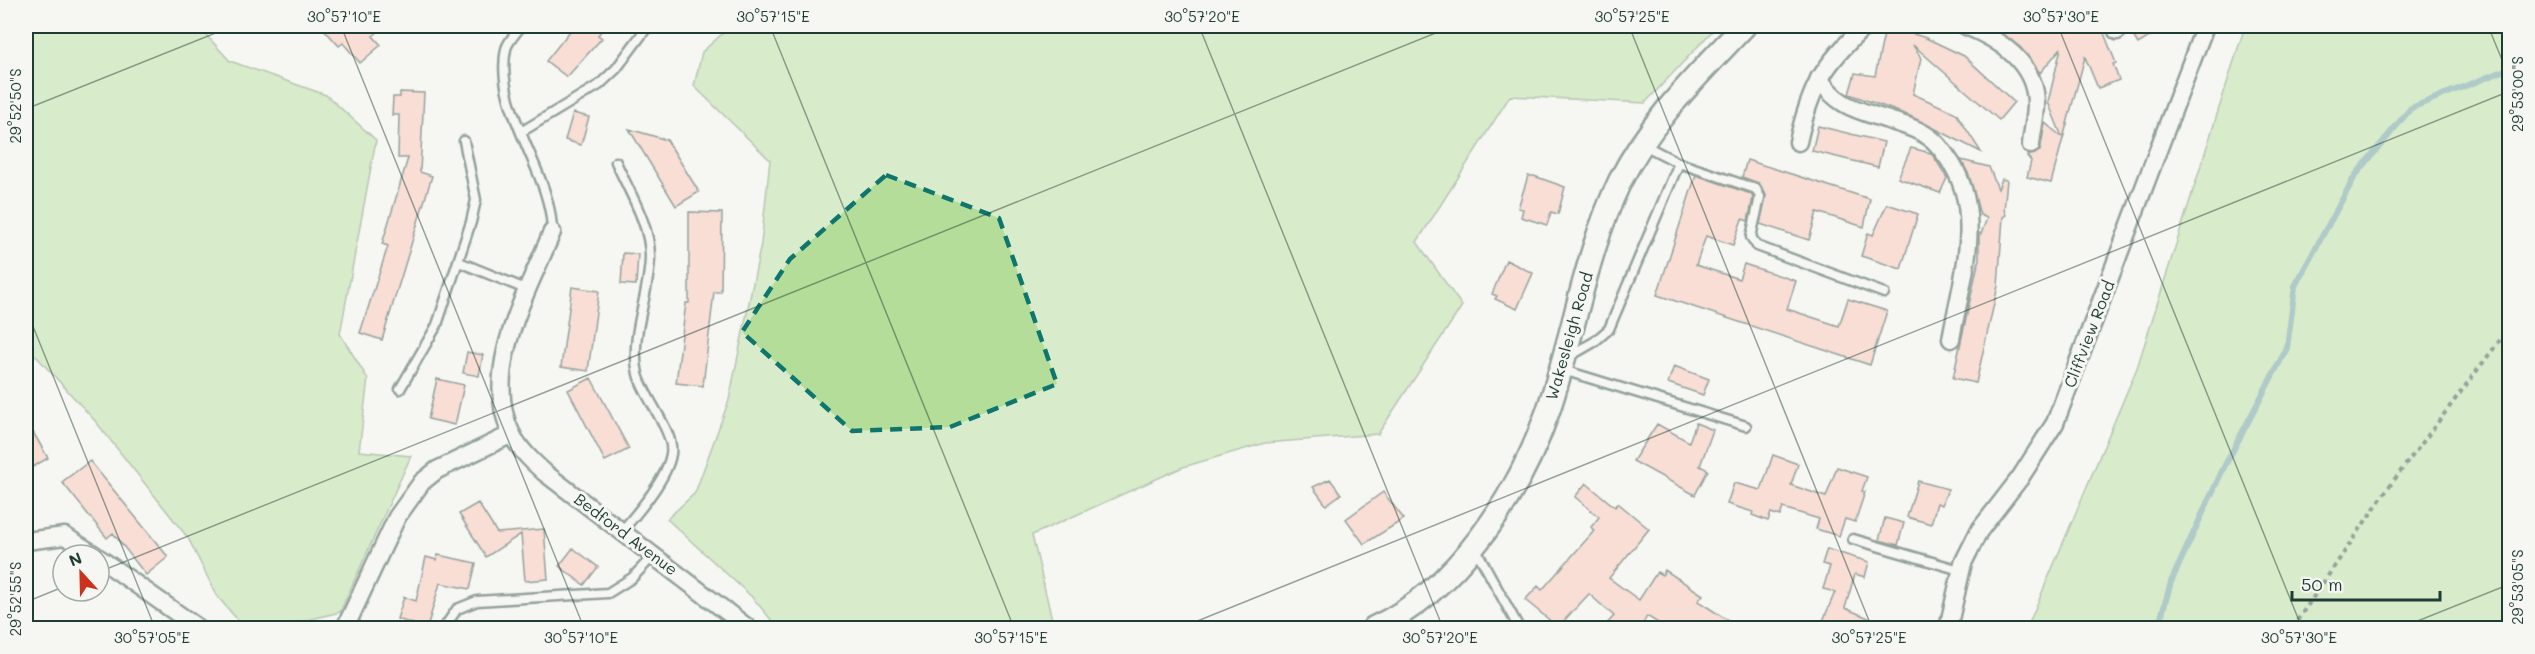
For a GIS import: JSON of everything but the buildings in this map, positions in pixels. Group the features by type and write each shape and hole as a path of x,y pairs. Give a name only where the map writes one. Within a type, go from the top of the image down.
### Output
{"main road":[{"name":"Wakesleigh Road","path":"1374,628 1393,620 1425,597 1474,546 1511,491 1548,411 1592,252 1620,182 1641,143 1677,98 1744,26"}],"street":[{"path":"1798,142 1806,103 1819,78 1840,49 1865,26"},
{"path":"1966,26 1996,39 2013,53 2031,79 2036,105 2031,145"},
{"name":"Cliffview Road","path":"1948,628 1960,570 1979,531 2020,478 2055,423 2205,26"},
{"path":"1819,78 1830,95 1840,103 1930,137 1954,165 1970,211 1969,235 1951,339"},
{"name":"Bedford Avenue","path":"552,232 511,331 501,379 503,404 512,434 526,455 545,473 655,555 747,628"},
{"path":"345,628 397,517 416,488 436,470 512,434"},
{"path":"26,541 45,536 65,536 76,543"},
{"path":"111,566 198,628"}],"lane":[{"path":"521,26 506,47 507,90 549,204 552,232"},
{"path":"522,132 599,85 616,69 648,26"},
{"path":"400,389 437,325 459,262 476,200 464,141"},
{"path":"1641,143 1679,163 1756,189 1760,196 1751,237 1757,246 1884,293"},
{"path":"616,162 647,234 650,256 636,352 638,373 643,390 667,435 671,452 665,469 622,531"},
{"path":"1561,365 1609,329 1679,163"},
{"path":"459,262 529,290"},
{"path":"1561,365 1746,426"},
{"path":"1853,539 1960,570"},
{"path":"1474,546 1519,628"},
{"path":"444,628 458,609 477,602 608,594 632,578 655,555"}],"path":[{"path":"2292,628 2391,484 2510,327"}],"highlighted area":[{"path":"886,175 999,218 1057,384 950,427 852,431 742,332 790,259"}],"green space":[{"path":"26,26 198,26 230,61 326,95 376,140 340,334 368,379 359,451 411,456 340,612 279,627 242,625 217,596 188,538 96,422 26,345"},
{"path":"731,26 1717,26 1645,103 1510,96 1417,242 1462,306 1378,434 1265,443 1183,467 1032,535 1054,628 778,628 753,598 667,519 695,493 729,400 761,244 770,160 694,86 702,52"},
{"path":"2245,26 2509,26 2509,628 2027,628 2137,368"}],"waterway":[{"path":"2158,628 2171,582 2223,469 2287,348 2295,286 2355,176 2411,108 2510,68"}]}
